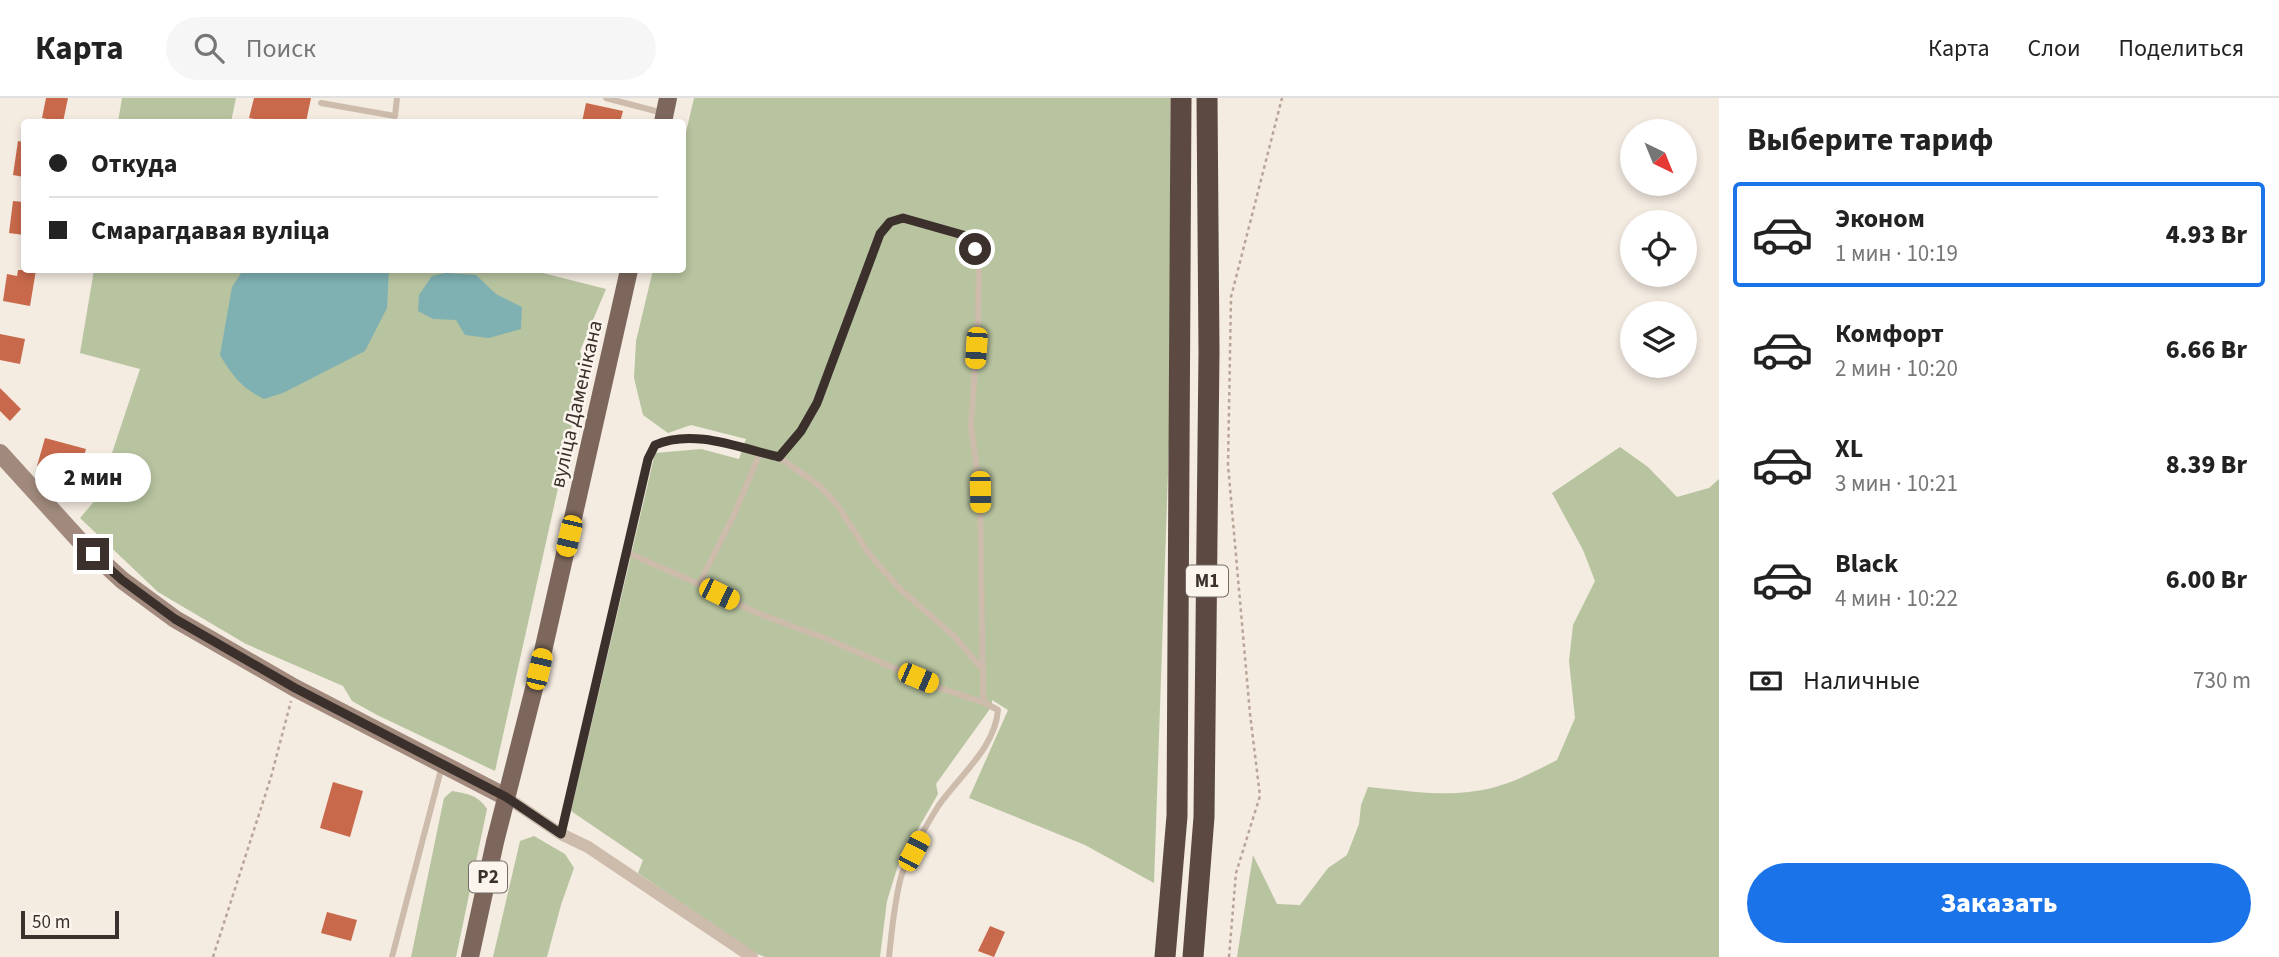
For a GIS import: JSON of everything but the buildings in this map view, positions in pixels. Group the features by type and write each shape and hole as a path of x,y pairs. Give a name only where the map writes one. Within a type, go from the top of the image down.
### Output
{"highway":[{"name":"М1","path":"1165,957 1177,816 1181,98"},
{"name":"М1","path":"1193,957 1204,817 1209,352 1207,98"}],"main road":[{"name":"вуліца Даменікана","path":"470,957 506,797 539,669 628,273"}],"street":[{"path":"0,453 79,540 122,580 175,619 295,688 506,797 752,957"}],"lane":[{"path":"320,103 395,116 397,98"},
{"path":"606,98 665,111"},
{"path":"779,457 801,431 817,403 880,234 890,222 903,218 963,235 975,249 979,259 971,426 980,492 985,703"},
{"path":"561,834 648,459 655,445 669,439 694,438 779,457 821,487 838,506 869,554 892,580 953,635 983,670"},
{"path":"699,584 733,517 760,453"},
{"path":"626,552 757,613 998,710 997,723 984,748 939,806 902,874 895,904 889,957"},
{"path":"392,957 443,765"}],"path":[{"path":"1229,957 1236,873 1260,796 1228,465 1231,297 1282,98"},
{"path":"213,957 271,777 295,688"}],"green space":[{"path":"122,98 236,98 232,119 118,119"},
{"path":"694,98 1170,98 1170,415 1154,883 1085,845 969,798 1008,710 992,700 992,706 936,784 938,794 899,862 887,901 880,957 765,957 752,952 638,873 643,860 571,811 655,453 701,449 739,459 746,439 691,425 668,433 643,415 634,378 636,341 652,273 686,273 686,132"},
{"path":"93,273 543,273 606,289 580,351 585,367 495,771 377,715 352,701 343,686 246,644 158,592 80,518 97,498 140,369 80,353"},
{"path":"1620,447 1648,467 1677,497 1709,488 1719,479 1719,957 1237,957 1253,855 1277,904 1300,905 1328,868 1347,855 1359,824 1361,805 1368,787 1435,793 1476,791 1508,783 1557,760 1575,718 1569,661 1573,625 1595,581 1583,550 1552,493"},
{"path":"452,791 476,798 487,809 456,957 411,957 444,798"},
{"path":"534,836 565,854 574,868 547,957 493,957 520,841"}],"water":[{"path":"241,273 389,273 387,308 365,351 283,393 264,399 239,381 220,355 232,287"},
{"path":"446,273 476,275 496,294 522,307 521,329 489,338 465,335 456,320 433,319 418,311 419,295 432,276"}],"route":[{"path":"93,554 122,580 175,619 295,688 506,797 561,834 648,459 655,445 669,439 694,438 779,457 801,431 817,403 880,234 890,222 903,218 963,235 975,249"}]}
